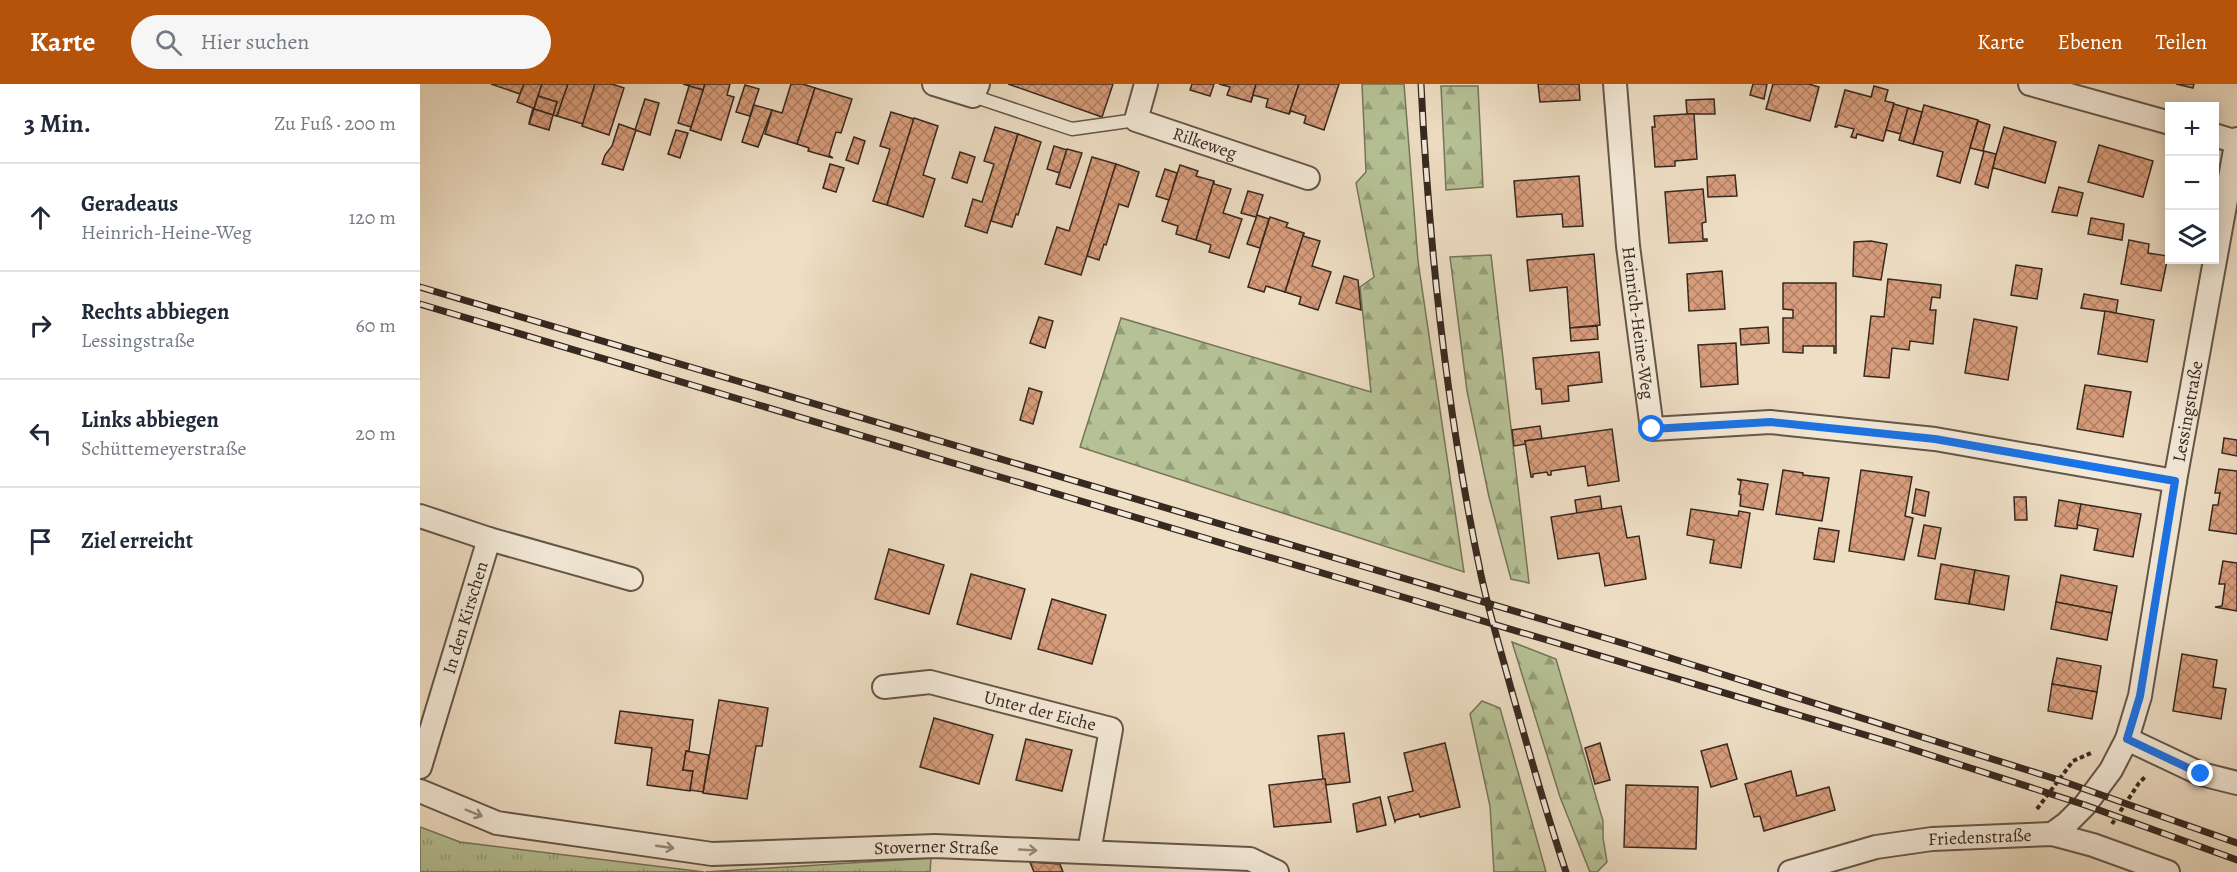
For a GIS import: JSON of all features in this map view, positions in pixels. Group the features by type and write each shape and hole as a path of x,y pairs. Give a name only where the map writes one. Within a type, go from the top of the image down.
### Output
{"street":[{"path":"934,84 976,90"},
{"path":"1136,120 1146,84"},
{"name":"Heinrich-Heine-Weg","path":"1615,84 1628,246 1652,429 1770,422 1935,439 2175,481"},
{"path":"2030,84 2165,122"},
{"name":"Rilkeweg","path":"1136,120 1308,178"},
{"path":"2219,136 2237,141"},
{"name":"Lessingstraße","path":"2052,834 2085,805 2111,770 2127,739 2140,696 2175,481 2237,141"},
{"name":"In den Kirschen","path":"420,516 489,539 632,579"},
{"name":"In den Kirschen","path":"420,767 489,539"},
{"name":"Unter der Eiche","path":"884,687 930,682 1110,729 1089,852"},
{"path":"2127,739 2201,774 2237,783"},
{"name":"Stoverner Straße","path":"420,791 496,823 712,854 935,846 1250,859 1277,872"},
{"name":"Friedenstraße","path":"1790,872 1876,847 1932,839 2052,834 2093,845 2168,872"}],"lane":[{"path":"976,90 1072,129 1136,120"}],"path":[{"path":"2016,836 2073,761 2127,739"},
{"path":"2093,845 2117,816 2139,783 2166,757"}],"green space":[{"path":"1362,84 1404,84 1418,261 1464,572 1080,447 1121,318 1371,392 1360,287 1374,277 1356,183 1366,172"},
{"path":"1441,86 1478,86 1483,187 1446,190"},
{"path":"1491,255 1529,583 1511,579 1489,497 1467,391 1450,257"},
{"path":"1512,642 1556,659 1603,821 1607,862 1597,872 1590,872 1560,797"},
{"path":"1482,701 1500,708 1546,872 1494,872 1490,806 1470,714"},
{"path":"420,827 460,842 704,872 420,872"},
{"path":"931,858 930,872 705,872"}],"building":[{"path":"491,84 524,84 520,94"},
{"path":"524,84 542,84 529,123 533,108 517,102"},
{"path":"542,84 568,84 557,116 553,115 557,102 538,96"},
{"path":"568,84 595,84 583,124 557,116"},
{"path":"595,84 612,84 624,88 609,135 582,126"},
{"path":"683,84 705,84 703,90"},
{"path":"705,84 730,84 727,95 734,97 721,140 690,130"},
{"path":"791,84 803,84 815,88 797,144 765,134 772,110 782,113"},
{"path":"1008,84 1113,84 1102,117"},
{"path":"1192,84 1214,84 1210,96 1190,90"},
{"path":"1219,84 1256,84 1251,102 1227,95 1230,87"},
{"path":"1256,84 1299,84 1289,114 1266,107 1268,99 1253,95 1251,102"},
{"path":"1299,84 1339,84 1324,130 1304,123 1306,116 1291,111 1289,114"},
{"path":"1538,84 1579,84 1580,100 1540,102"},
{"path":"1753,84 1767,84 1764,99 1750,95"},
{"path":"1773,84 1809,84 1819,87 1810,121 1766,109"},
{"path":"2176,84 2194,84 2193,88"},
{"path":"745,85 759,89 750,116 736,112"},
{"path":"689,86 703,90 691,127 678,123"},
{"path":"1874,86 1888,90 1885,101 1894,103 1883,141 1857,134 1856,138 1851,137 1854,129 1838,125 1835,127 1845,90 1871,97"},
{"path":"815,88 852,99 841,133 836,132 829,155 833,158 808,151 809,148 797,144"},
{"path":"538,96 557,102 553,115 534,109"},
{"path":"645,99 659,103 650,135 635,130"},
{"path":"1714,99 1715,114 1687,114 1686,100"},
{"path":"1894,104 1908,108 1901,134 1886,130"},
{"path":"754,105 772,110 758,147 742,142"},
{"path":"1924,105 1978,120 1960,183 1937,176 1943,152 1913,144"},
{"path":"1908,108 1922,112 1913,144 1899,140"},
{"path":"534,109 553,115 549,130 529,124"},
{"path":"891,112 914,119 887,205 873,201 890,149 880,146"},
{"path":"1694,114 1697,159 1675,161 1675,166 1655,167 1652,127 1655,127 1654,116"},
{"path":"914,118 938,126 923,175 935,179 923,217 887,205"},
{"path":"1978,121 1990,125 1983,151 1970,148"},
{"path":"619,124 636,130 623,170 602,164 612,146"},
{"path":"995,127 1018,134 987,233 965,226 973,199 982,202 994,164 984,161"},
{"path":"2004,127 2056,142 2045,183 1992,169"},
{"path":"676,130 688,133 680,158 668,154"},
{"path":"1018,134 1041,142 1018,215 1016,214 1012,227 991,221"},
{"path":"854,137 865,141 858,164 846,160"},
{"path":"2099,145 2153,161 2143,197 2088,182"},
{"path":"1054,146 1067,150 1060,173 1047,169"},
{"path":"1067,149 1082,153 1070,188 1056,184"},
{"path":"1984,151 1996,154 1988,188 1975,184"},
{"path":"960,152 975,157 967,183 952,178"},
{"path":"1092,157 1116,164 1081,275 1045,264 1057,227 1069,231"},
{"path":"830,164 844,168 836,192 823,188"},
{"path":"1116,164 1139,172 1128,207 1119,204 1099,260 1087,256"},
{"path":"1180,165 1198,171 1196,176 1214,181 1196,240 1176,234 1178,226 1162,221"},
{"path":"1165,169 1177,173 1169,200 1156,196"},
{"path":"1735,175 1737,196 1708,197 1707,177"},
{"path":"1579,176 1583,226 1563,227 1562,214 1517,217 1514,181"},
{"path":"1214,181 1214,184 1231,189 1223,213 1242,219 1229,258 1209,252 1211,245 1196,240"},
{"path":"2059,187 2083,193 2077,216 2052,212"},
{"path":"1703,189 1706,222 1702,223 1703,239 1707,241 1669,243 1665,192"},
{"path":"1248,191 1263,195 1256,217 1241,213"},
{"path":"1257,215 1269,219 1260,248 1247,244"},
{"path":"1270,217 1288,223 1286,227 1304,233 1285,292 1266,286 1264,292 1248,287"},
{"path":"2091,218 2124,224 2122,240 2088,234"},
{"path":"1303,236 1320,241 1312,266 1331,272 1318,310 1299,304 1301,297 1285,292"},
{"path":"2129,240 2149,244 2148,253 2165,256 2166,264 2161,291 2121,284"},
{"path":"1871,241 1887,244 1881,280 1853,276 1854,242"},
{"path":"1594,254 1600,325 1570,328 1567,287 1530,291 1527,260"},
{"path":"2016,265 2042,269 2037,299 2011,295"},
{"path":"1722,271 1725,309 1689,311 1687,274"},
{"path":"1344,276 1358,280 1361,310 1336,303"},
{"path":"1888,279 1941,285 1940,298 1932,297 1930,310 1936,310 1933,344 1910,341 1909,350 1892,348 1889,378 1864,376 1871,316 1884,317"},
{"path":"1783,283 1836,283 1836,353 1834,353 1834,346 1803,346 1803,353 1783,352 1783,318 1793,318 1793,310 1783,309"},
{"path":"2084,294 2118,300 2116,313 2081,308"},
{"path":"2105,311 2154,320 2147,362 2098,354"},
{"path":"1039,317 1053,321 1045,348 1030,343"},
{"path":"1974,319 2017,327 2008,380 1965,373"},
{"path":"1597,326 1598,339 1571,341 1570,328"},
{"path":"1768,327 1769,343 1741,345 1740,329"},
{"path":"1736,343 1738,384 1701,387 1698,345"},
{"path":"1599,352 1602,382 1568,386 1569,401 1542,404 1541,389 1536,389 1533,358"},
{"path":"2085,385 2131,392 2123,437 2077,429"},
{"path":"1029,388 1042,392 1033,424 1020,420"},
{"path":"1540,426 1542,439 1525,441 1526,444 1514,446 1512,430"},
{"path":"1612,429 1619,481 1588,486 1585,466 1551,471 1551,475 1547,472 1533,474 1531,477 1525,441"},
{"path":"2224,438 2237,440 2237,456 2222,453"},
{"path":"2219,469 2237,471 2237,534 2209,530 2213,505 2218,505 2220,493 2215,493"},
{"path":"1783,470 1829,478 1822,521 1776,514"},
{"path":"1861,470 1912,477 1905,516 1913,518 1904,560 1849,551"},
{"path":"1737,479 1768,484 1763,510 1740,506 1741,481"},
{"path":"1916,489 1929,492 1925,516 1912,513"},
{"path":"1600,496 1602,510 1577,514 1575,500"},
{"path":"2014,497 2026,497 2027,520 2015,520"},
{"path":"2059,500 2081,504 2077,529 2055,526"},
{"path":"2081,504 2141,514 2133,557 2094,550 2098,529 2077,525"},
{"path":"1621,506 1627,538 1639,536 1646,579 1605,586 1599,553 1558,559 1551,517"},
{"path":"1691,509 1738,516 1739,511 1750,513 1741,568 1710,563 1714,540 1687,535"},
{"path":"1924,525 1941,528 1935,559 1918,556"},
{"path":"1819,528 1839,531 1834,562 1814,559"},
{"path":"889,549 944,565 929,614 875,599"},
{"path":"2223,561 2237,563 2237,611 2215,607 2222,606 2225,584 2219,584"},
{"path":"1941,564 1975,570 1969,604 1935,599"},
{"path":"1975,570 2009,576 2004,610 1969,604"},
{"path":"971,574 1025,589 1011,639 957,624"},
{"path":"2061,575 2117,586 2112,613 2056,602"},
{"path":"1052,599 1106,615 1092,664 1038,649"},
{"path":"2056,602 2112,613 2107,640 2051,629"},
{"path":"2182,654 2217,660 2213,687 2226,689 2221,719 2173,711"},
{"path":"2057,658 2101,666 2097,692 2052,684"},
{"path":"2052,684 2097,692 2092,719 2048,711"},
{"path":"719,700 768,708 762,746 756,746 747,799 703,793"},
{"path":"620,711 693,720 689,751 686,751 683,770 693,771 690,791 647,785 652,748 615,743"},
{"path":"934,718 993,735 979,784 920,767"},
{"path":"1344,733 1350,782 1326,785 1323,779 1318,736"},
{"path":"1026,739 1072,750 1062,791 1016,780"},
{"path":"1445,743 1460,807 1420,817 1419,814 1395,822 1388,797 1413,791 1404,753"},
{"path":"1600,743 1610,780 1595,784 1585,748"},
{"path":"1727,744 1737,779 1711,787 1701,751"},
{"path":"686,751 709,755 703,792 690,790 693,771 683,770"},
{"path":"1791,771 1797,796 1829,787 1835,810 1764,831 1760,816 1754,817 1745,784"},
{"path":"1325,779 1331,822 1274,827 1269,785"},
{"path":"1626,785 1698,787 1696,849 1624,847"},
{"path":"1380,797 1386,825 1357,832 1353,804"},
{"path":"1030,862 1060,864 1063,872 1034,872"}],"railway":[{"path":"1421,84 1424,146 1441,331 1469,514 1495,630 1566,872"},
{"path":"420,287 1629,645 2059,780 2237,843"},
{"path":"420,304 1899,745 2085,805 2237,860"}],"route":[{"path":"1652,429 1770,422 1935,439 2175,481 2140,696 2127,739 2201,774"}]}
